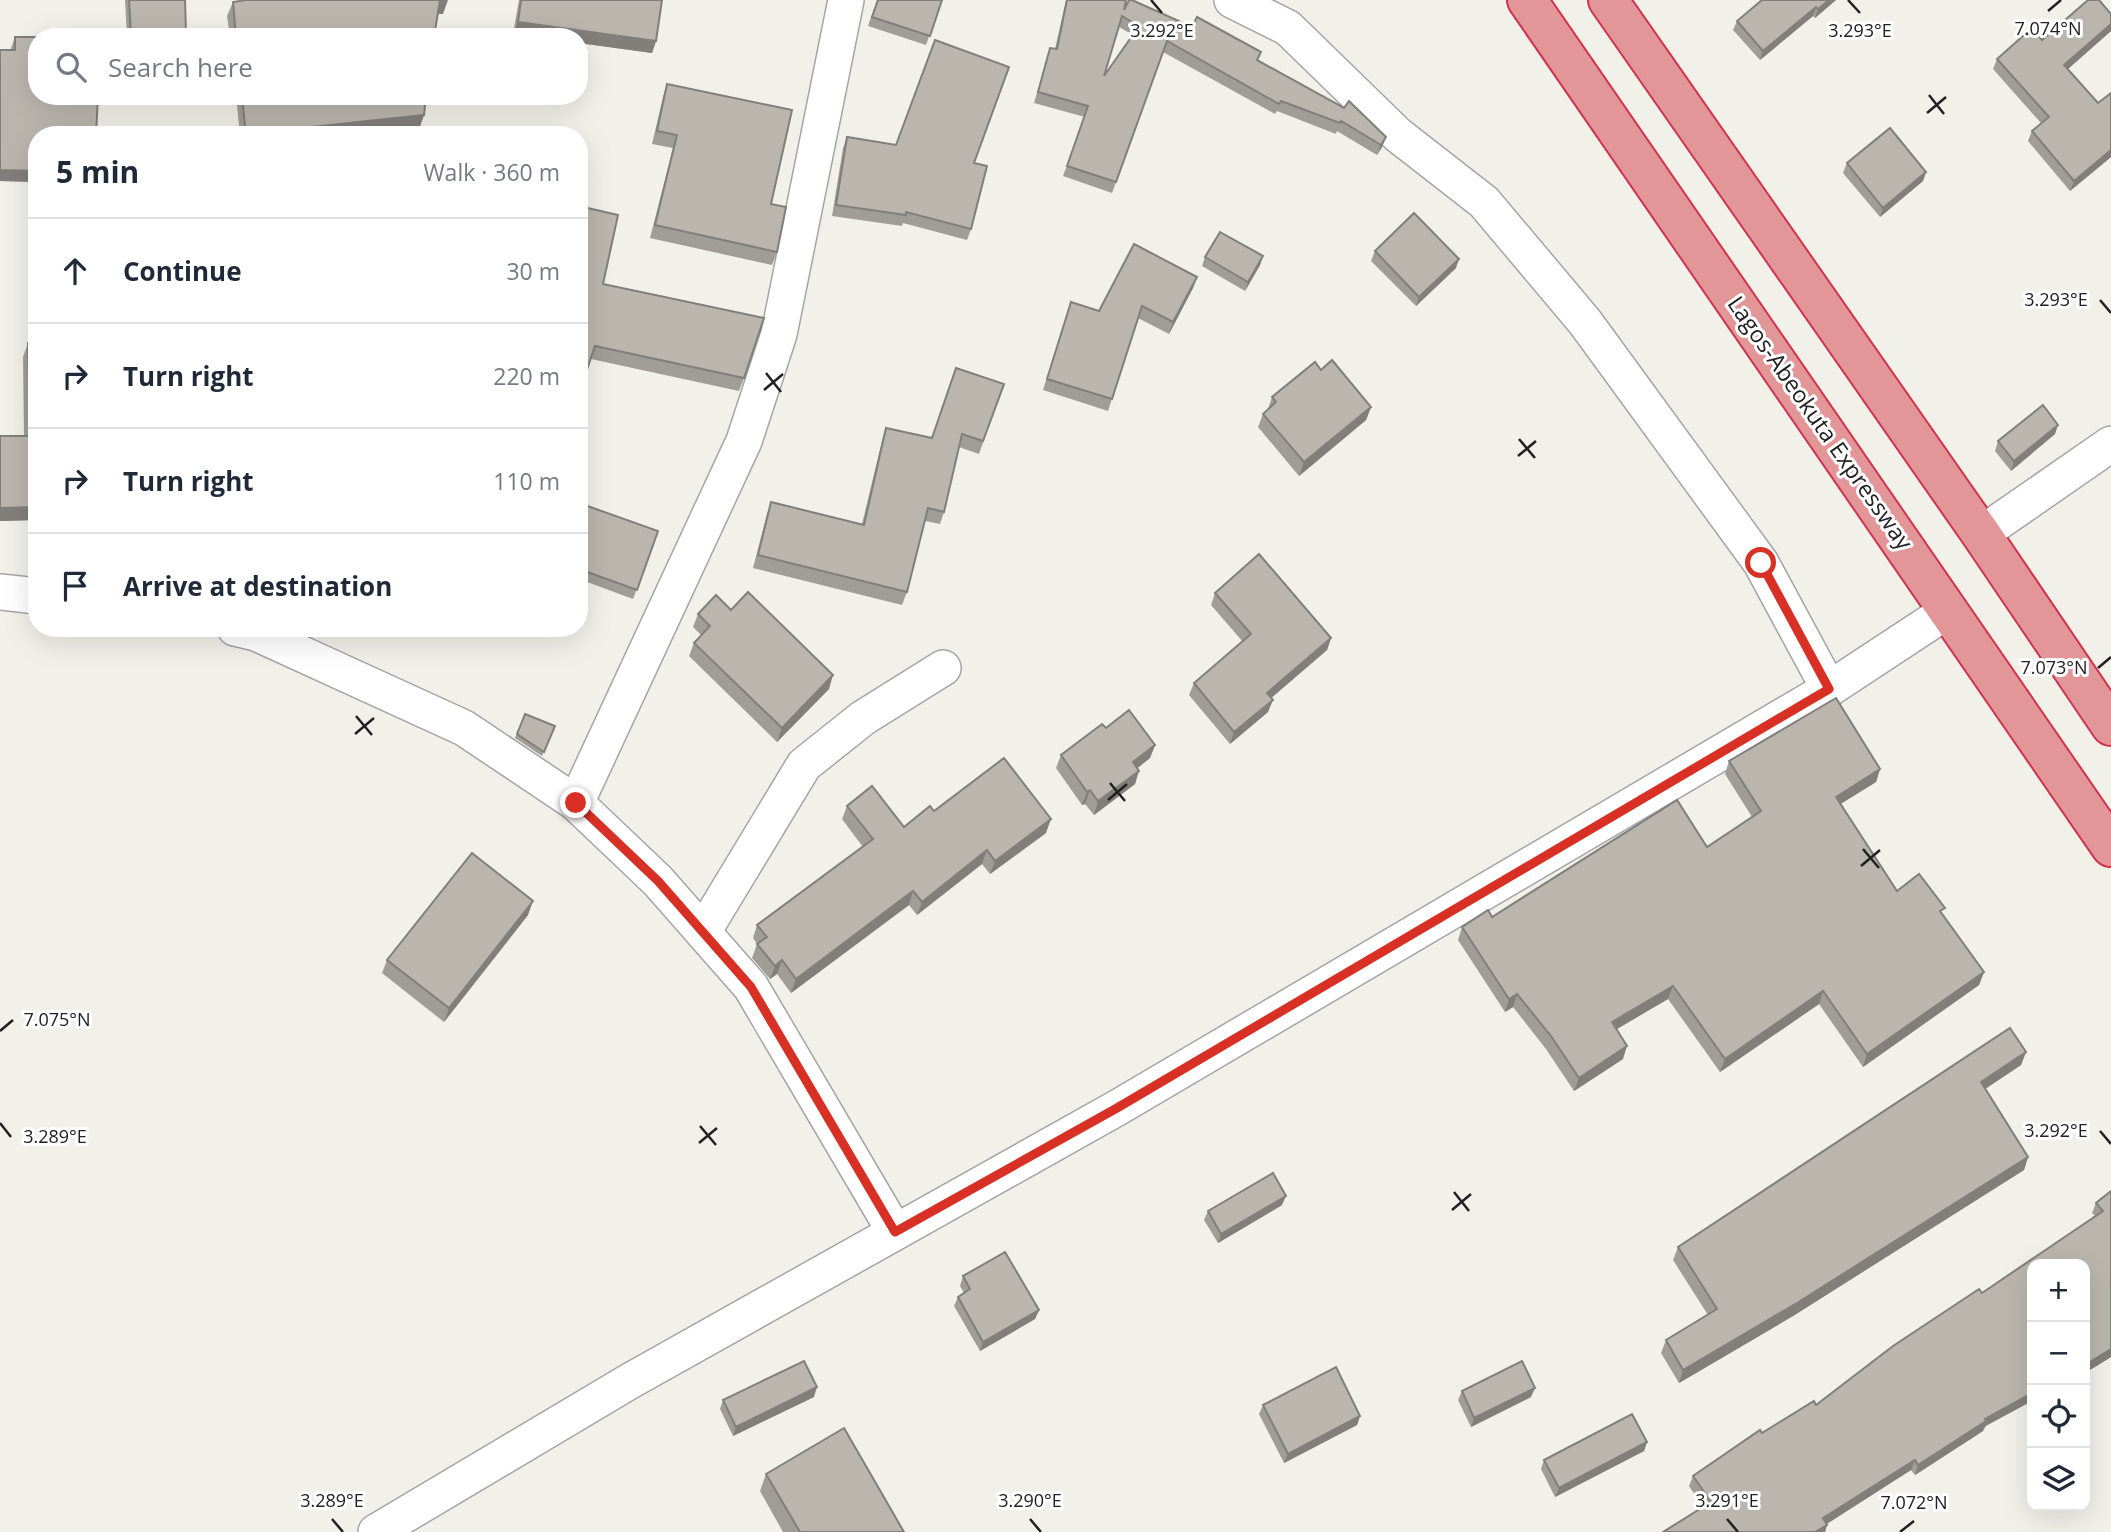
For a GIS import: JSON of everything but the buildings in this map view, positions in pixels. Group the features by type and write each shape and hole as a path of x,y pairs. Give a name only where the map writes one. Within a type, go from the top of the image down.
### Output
{"highway":[{"name":"Lagos-Abeokuta Expressway","path":"1527,0 2111,847"},
{"path":"1608,0 1981,534 2111,726"}],"street":[{"path":"576,803 744,441 779,334 846,0"},
{"path":"1232,0 1288,29 1398,135 1484,202 1585,322 1761,563 1829,689"},
{"path":"1981,534 2111,444"},
{"path":"0,592 28,595"},
{"path":"376,1532 630,1381 1129,1101 1829,689 1949,610"},
{"path":"266,637 464,728 576,803 658,881 751,987 895,1232"},
{"path":"703,932 804,765 863,718 943,668"}],"route":[{"path":"576,803 658,881 751,987 895,1232 1117,1108 1829,689 1761,563"}]}
